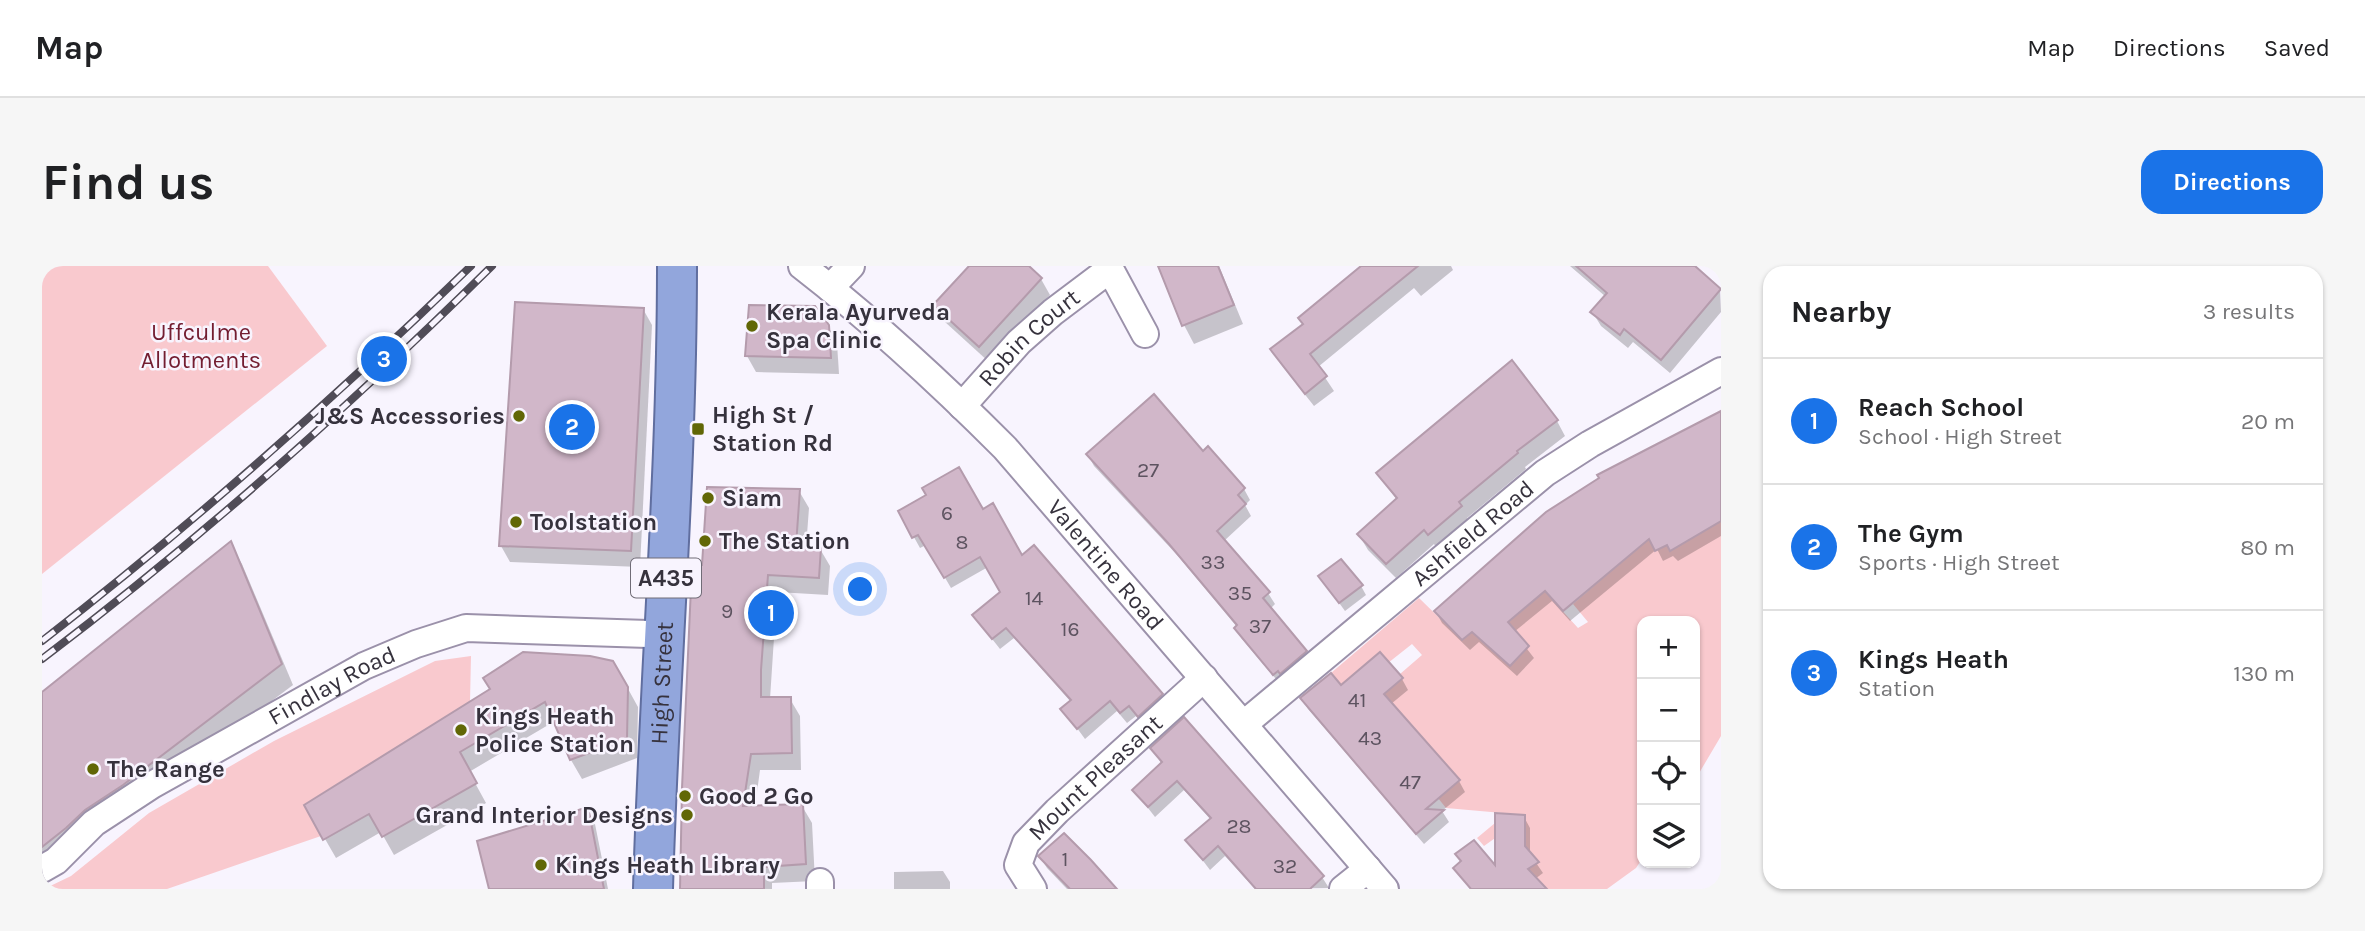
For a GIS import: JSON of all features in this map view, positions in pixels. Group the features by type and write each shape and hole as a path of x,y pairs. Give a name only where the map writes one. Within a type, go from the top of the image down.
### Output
{"highway":[{"name":"High Street","path":"653,889 677,266"}],"street":[{"name":"Valentine Road","path":"802,266 962,406 1040,488 1385,889"},
{"path":"830,288 850,266"},
{"name":"Robin Court","path":"962,406 1019,342 1053,312 1110,269 1145,334"},
{"name":"Ashfield Road","path":"1244,724 1545,473 1590,444 1721,371"},
{"name":"Findlay Road","path":"42,869 56,861 94,823 152,785 364,666 416,643 466,628 648,634 664,632"},
{"name":"Mount Pleasant","path":"1033,889 1018,865 1026,843 1057,811 1204,678"},
{"path":"1343,889 1368,869"}],"green space":[{"name":"Uffculme Allotments","path":"42,266 268,266 327,346 42,574"},
{"path":"1664,492 1710,528 1721,521 1721,736 1700,772 1700,616 1637,616 1637,866 1607,889 1547,889 1536,877 1530,882 1521,874 1538,862 1529,850 1498,836 1484,846 1477,838 1495,823 1524,825 1525,815 1446,808 1438,798 1460,780 1438,755 1416,774 1420,736 1399,711 1360,708 1403,678 1400,674 1422,655 1412,644 1388,663 1379,653 1341,685 1331,673 1419,598 1462,640 1472,632 1510,666 1528,646 1498,612 1517,615 1537,598 1536,582 1578,628 1588,622 1573,604 1623,561 1607,524 1667,545 1671,551 1689,540"},
{"path":"471,656 470,702 304,805 321,836 167,889 44,889 71,876 149,813 274,741 435,661"}],"building":[{"path":"969,266 1029,266 1042,278 979,347 933,305"},
{"path":"1158,266 1218,266 1234,305 1182,326"},
{"path":"1361,266 1418,266 1310,354 1327,376 1305,394 1270,349 1303,324 1298,318"},
{"path":"1576,266 1695,266 1721,289 1661,360 1624,329 1620,335 1590,312 1607,293"},
{"path":"515,302 644,308 631,551 499,546"},
{"path":"749,305 815,306 829,325 831,358 745,356"},
{"path":"1512,360 1558,420 1517,451 1518,453 1459,502 1462,506 1428,535 1424,530 1386,564 1357,534 1397,498 1376,473"},
{"path":"1154,394 1203,451 1208,446 1245,488 1238,495 1246,504 1217,531 1270,592 1263,598 1307,651 1280,674 1278,671 1273,675 1234,628 1237,625 1169,544 1086,454"},
{"path":"1721,411 1721,521 1670,551 1667,545 1655,551 1649,539 1563,611 1545,591 1508,622 1529,646 1510,666 1472,632 1462,640 1434,611 1546,512 1599,478 1597,475"},
{"path":"959,467 983,509 993,503 1022,555 1034,545 1163,694 1138,717 1129,706 1120,713 1110,701 1077,729 1060,709 1071,700 1006,628 992,639 972,615 1000,592 980,557 944,578 918,535 912,538 898,511 926,495 922,488"},
{"path":"707,487 800,489 796,546 821,547 819,578 768,575 761,697 791,697 792,753 751,754 743,806 803,804 806,864 764,867 764,889 680,889 692,565 702,565"},
{"name":"The Range","path":"231,541 282,664 123,785 85,810 42,847 42,692"},
{"path":"1341,559 1363,585 1339,603 1318,576"},
{"name":"Kings Heath Police Station","path":"523,652 590,656 613,661 628,687 627,739 570,760 545,702 460,752 477,783 382,837 369,814 323,840 304,805 490,689 483,678"},
{"path":"1380,652 1403,678 1384,694 1460,780 1426,809 1444,810 1416,834 1300,698 1331,673 1341,685"},
{"path":"1184,717 1324,876 1310,889 1256,889 1218,846 1203,860 1185,840 1211,818 1177,781 1148,807 1132,790 1162,762 1150,748"},
{"name":"Kings Heath Library","path":"588,807 604,889 489,889 477,841"},
{"path":"1495,813 1525,815 1525,846 1539,862 1528,869 1547,889 1471,889 1453,868 1461,861 1455,854 1474,840 1495,865"},
{"path":"1064,833 1117,889 1070,889 1038,856"}],"railway":[{"path":"42,641 154,552 262,459 368,364 471,266"},
{"path":"42,659 160,567 274,470 492,266"}],"place":[{"name":"Kerala Ayurveda Spa Clinic","path":"752,326"},
{"name":"Kings Heath","path":"384,359"},
{"name":"J&S Accessories","path":"519,416"},
{"name":"The Gym","path":"572,427"},
{"name":"High St / Station Rd","path":"698,429"},
{"name":"Siam","path":"708,498"},
{"name":"Toolstation","path":"516,522"},
{"name":"The Station","path":"705,541"},
{"name":"Reach School","path":"771,613"},
{"name":"Kings Heath Police Station","path":"461,730"},
{"name":"The Range","path":"93,769"},
{"name":"Good 2 Go","path":"685,796"},
{"name":"Grand Interior Designs","path":"687,815"},
{"name":"Kings Heath Library","path":"541,865"}]}
